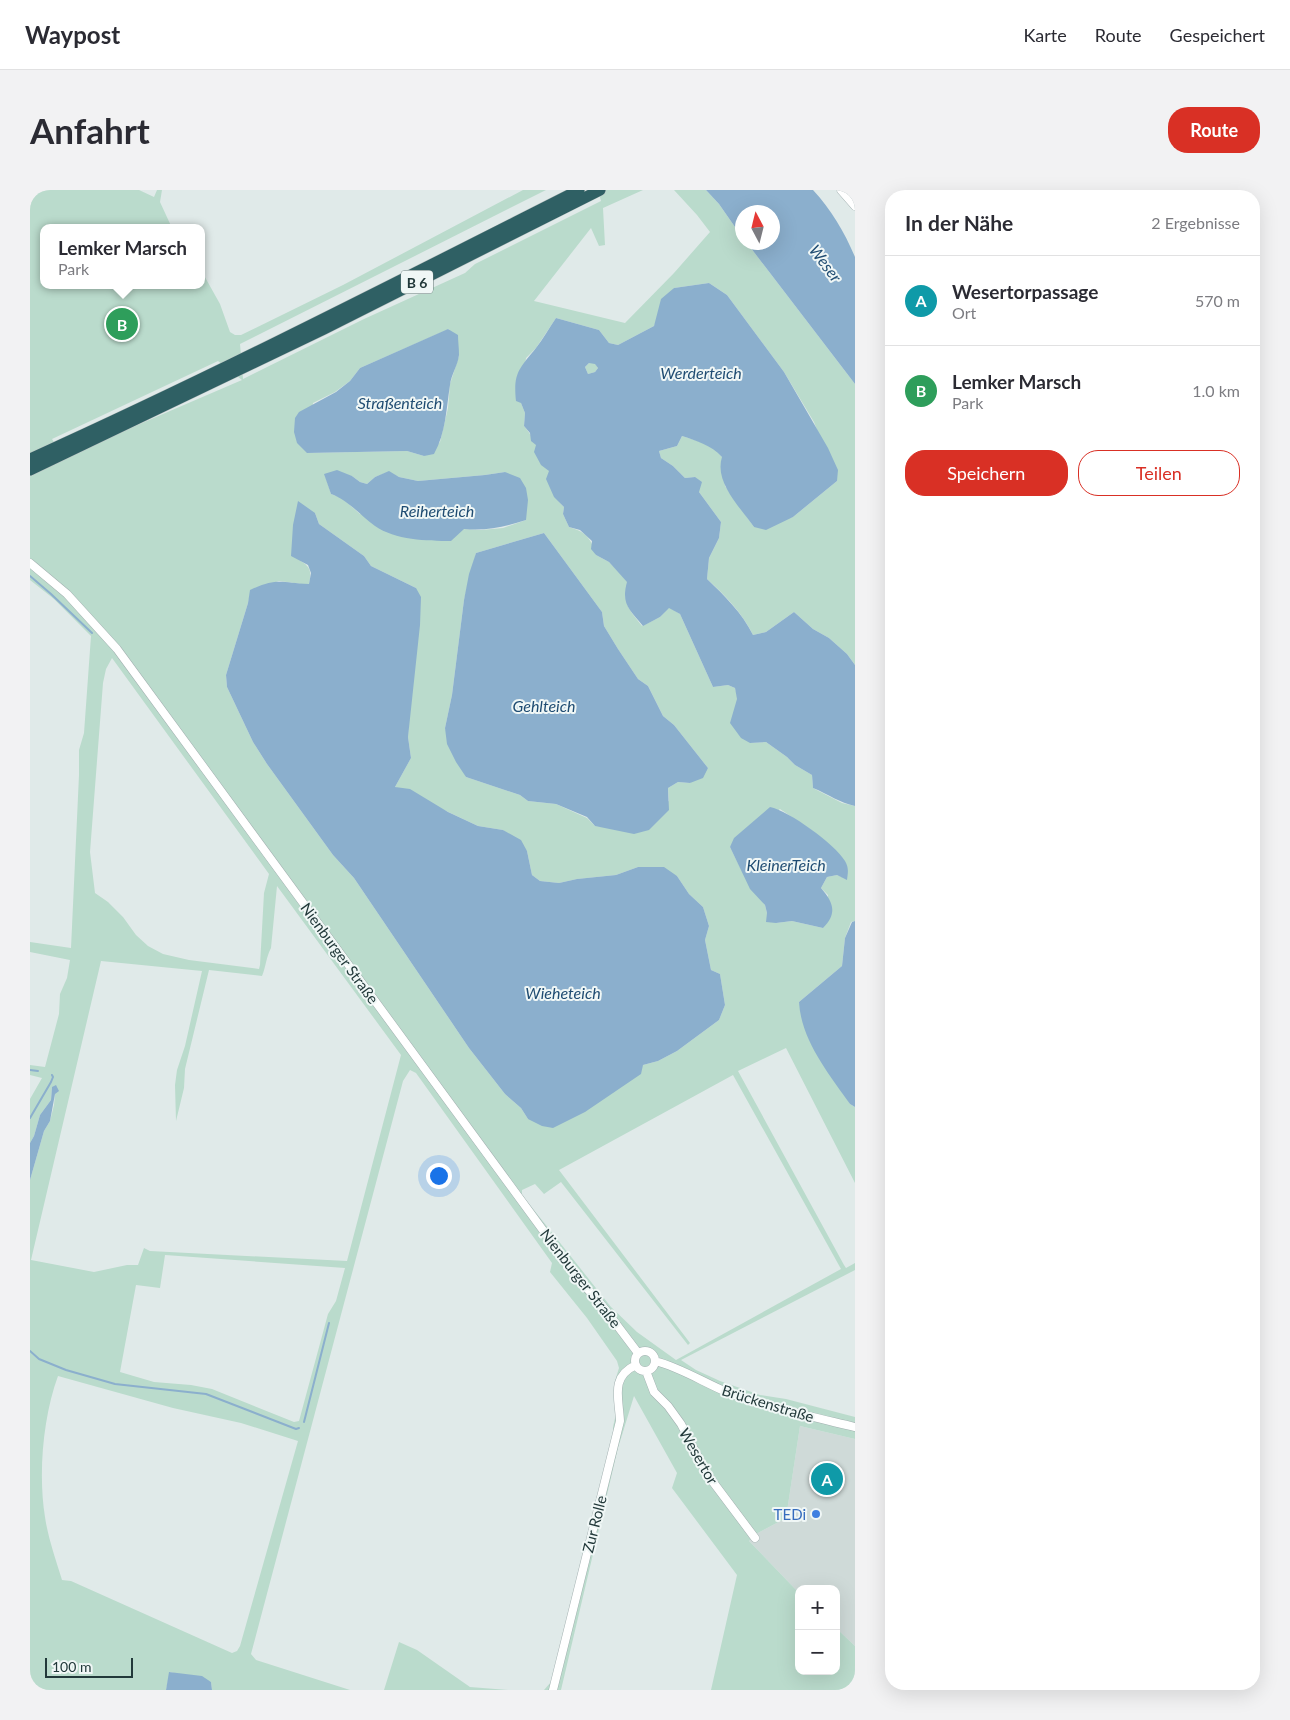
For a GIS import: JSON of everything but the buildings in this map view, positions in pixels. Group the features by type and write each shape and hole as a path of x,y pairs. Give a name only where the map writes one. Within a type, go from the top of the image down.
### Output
{"highway":[{"name":"B 6","path":"30,470 50,452 68,442 239,365 579,190"},
{"name":"B 6","path":"30,459 50,452 239,365 596,192"},
{"path":"30,453 50,452"}],"street":[{"path":"841,190 855,206"},
{"name":"Nienburger Straße","path":"30,563 67,594 117,649 572,1270 638,1353"},
{"path":"644,1351 651,1353 655,1361 651,1369 646,1372 639,1370 635,1358 638,1353 644,1351"},
{"name":"Brückenstraße","path":"655,1361 676,1368 754,1402 855,1427"},
{"name":"Zur Rolle","path":"553,1690 620,1421 618,1382 626,1371 636,1365"},
{"name":"Wesertor","path":"646,1372 654,1392 668,1406 681,1424 707,1474 755,1538"}],"shaded area":[{"path":"800,1426 855,1439 855,1646 840,1632 840,1585 795,1585 795,1589 749,1541 756,1534 786,1518"}],"green space":[{"path":"30,190 139,190 154,197 157,190 162,190 160,202 170,224 40,224 40,289 205,289 205,277 220,304 230,332 235,335 241,335 343,285 523,190 546,190 240,344 243,379 364,319 465,273 475,264 601,201 598,190 643,190 603,208 605,245 599,246 591,228 534,301 625,323 674,273 710,232 674,190 706,190 719,204 735,227 735,250 752,250 855,384 855,665 847,654 829,638 813,629 794,612 766,632 753,635 733,605 707,579 709,558 719,538 721,522 699,492 695,477 685,478 673,466 661,458 659,451 677,446 682,436 701,442 716,450 722,457 725,486 754,527 793,517 837,481 814,422 784,372 727,295 709,283 674,288 654,326 618,345 609,343 599,330 556,318 536,348 526,358 521,403 525,413 524,426 544,459 555,494 564,507 563,514 569,527 587,536 596,555 609,562 628,582 626,601 630,611 642,626 660,617 669,607 680,614 713,687 728,685 735,688 750,743 766,742 795,765 812,775 813,788 842,803 855,806 855,921 851,922 845,938 842,966 799,1002 850,1104 855,1107 855,1183 786,1048 738,1071 844,1265 846,1268 855,1263 855,1270 681,1360 696,1370 720,1381 760,1395 786,1399 855,1417 855,1439 800,1426 786,1518 756,1534 749,1541 795,1589 795,1675 840,1675 840,1632 855,1646 855,1690 711,1690 737,1575 672,1488 677,1473 634,1396 618,1448 561,1690 544,1690 551,1682 614,1434 613,1427 616,1414 615,1381 619,1368 617,1361 587,1318 550,1272 552,1263 416,1073 410,1070 403,1081 251,1654 256,1660 350,1690 212,1690 211,1682 170,1672 166,1690 30,1690 30,1180 44,1131 50,1121 55,1094 52,1087 51,1100 40,1115 30,1143 30,1099 42,1078 30,1075 30,1065 45,1067 59,1014 60,994 67,978 70,960 30,952 30,942 71,948 79,750 84,733 91,636 54,599 30,580","holes":["449,329 459,356 450,384 448,408 440,442 424,456 407,451 307,453 313,403 335,392 350,381 360,368","218,361 242,380 63,457 52,439","388,472 399,477 418,481 505,472 526,520 503,528 481,530 360,514 342,498 331,494 325,475 352,476 360,482 367,484 375,477","315,513 319,524 364,556 371,566 416,588 408,737 411,758 395,787 478,826 503,830 527,851 532,875 540,881 559,883 616,875 638,867 677,876 689,894 703,907 709,926 705,940 711,970 720,974 725,1005 719,1020 677,1051 528,1119 521,1108 505,1094 469,1048 354,878 333,855 267,764 253,742 227,687 226,675 251,590 279,581 309,585 310,571 301,561","544,533 602,612 604,626 638,679 648,686 663,716 674,725 708,768 690,783 678,782 668,788 669,801 608,827 595,826 587,818 556,804 528,801 520,795 466,777 445,728 452,695 464,600 476,553","112,658 269,874 264,893 259,969 189,960 163,954 148,946 136,935 123,917 108,902 95,893 90,852 103,683 106,669","780,809 832,847 847,879 837,875 827,877 821,888 828,895 823,928 792,921 776,923 767,913 765,905 742,871 730,847","277,886 401,1055 347,1261 150,1251 144,1248 138,1265 127,1265 94,1272 31,1260 101,961 202,971 185,1046 177,1070 175,1085 176,1121 184,1088 185,1069 209,970 262,976 271,948","733,1075 841,1269 676,1360 637,1332 611,1307 522,1195 522,1190 535,1184 544,1194 561,1182 688,1345 690,1343 559,1170","165,1255 345,1268 336,1301 328,1314 299,1421 294,1422 212,1389 154,1382 120,1372 136,1285 160,1288","58,1376 173,1408 241,1423 298,1441 237,1651 232,1653 71,1581 62,1580 48,1533 42,1483 45,1427"]},
{"path":"589,363 595,363 598,368 595,372 588,374 585,367"},
{"path":"399,1642 417,1650 470,1687 508,1690 384,1690"}],"water":[{"name":"Weser","path":"706,190 813,190 826,205 842,230 855,257 855,384 752,250 780,250 780,205 735,205 735,227 719,204"},
{"name":"Werderteich","path":"709,283 727,295 784,372 828,448 838,470 837,481 793,517 766,530 754,527 730,494 722,476 722,457 713,449 682,436 677,446 659,451 661,458 673,466 685,478 695,477 702,482 699,492 721,522 719,538 709,558 707,579 727,598 753,635 766,632 794,612 813,629 829,638 847,654 855,665 855,806 839,801 813,788 812,775 795,765 766,742 750,743 741,738 730,723 737,699 735,688 728,685 713,687 680,614 669,608 660,617 643,626 630,610 626,601 625,590 627,582 609,562 596,555 591,549 592,541 580,530 569,527 563,514 564,507 554,497 546,479 549,471 541,465 534,452 536,445 531,441 530,433 524,426 525,413 521,403 516,401 515,392 518,372 539,345 556,318 599,330 609,343 618,345 654,326 661,299 674,288","holes":["589,363 595,364 598,368 595,372 588,374 585,367"]},
{"name":"Straßenteich","path":"448,329 458,335 459,355 451,381 443,429 434,454 424,456 407,451 307,453 297,443 294,432 295,418 299,412 336,392 350,381 360,368"},
{"name":"Reiherteich","path":"337,470 367,484 375,477 389,471 399,477 418,481 505,472 520,478 526,488 528,500 526,520 495,528 464,529 451,541 402,537 383,531 348,504 331,494 324,474"},
{"name":"Wieheteich","path":"298,501 315,513 319,524 364,556 371,566 416,588 421,597 420,625 408,737 411,758 395,787 410,789 448,812 478,826 503,830 521,840 527,851 532,875 540,881 559,883 616,875 638,867 664,867 677,876 689,894 703,907 709,926 705,940 711,970 720,974 725,1005 719,1020 677,1051 658,1061 643,1065 641,1074 585,1112 553,1128 542,1126 528,1119 521,1108 505,1094 469,1048 354,878 333,855 267,764 253,742 227,687 226,675 248,603 250,590 274,582 309,584 311,573 308,565 291,556 293,525"},
{"name":"Gehlteich","path":"544,533 602,612 604,626 638,679 648,686 663,716 674,725 708,768 703,778 690,783 678,782 668,788 669,810 649,830 634,834 595,826 587,817 556,804 528,801 520,795 466,777 447,744 445,728 452,695 464,600 469,574 476,553"},
{"name":"KleinerTeich","path":"770,807 799,821 822,837 840,854 846,863 848,870 847,880 837,875 827,877 821,888 831,903 832,908 831,917 823,928 792,921 766,922 767,913 765,905 750,889 730,847 734,838"},
{"path":"855,921 855,1107 850,1104 825,1069 810,1043 801,1016 799,1002 842,966 845,938 852,922"},
{"path":"56,1085 59,1091 55,1094 50,1121 44,1131 30,1180 30,1143 40,1115 51,1100 52,1087"},
{"path":"169,1672 202,1676 211,1682 212,1690 166,1690"}],"waterway":[{"path":"30,576 92,633"},
{"path":"30,1070 38,1071"},
{"path":"30,1118 51,1082 52,1075"},
{"path":"304,1422 329,1323"},
{"path":"30,1351 39,1359 66,1370 115,1384 206,1394 296,1429 299,1428"}],"place":[{"name":"Lemker Marsch","path":"122,324"},
{"name":"Wesertorpassage","path":"827,1479"},
{"name":"TEDi","path":"816,1514"}]}
